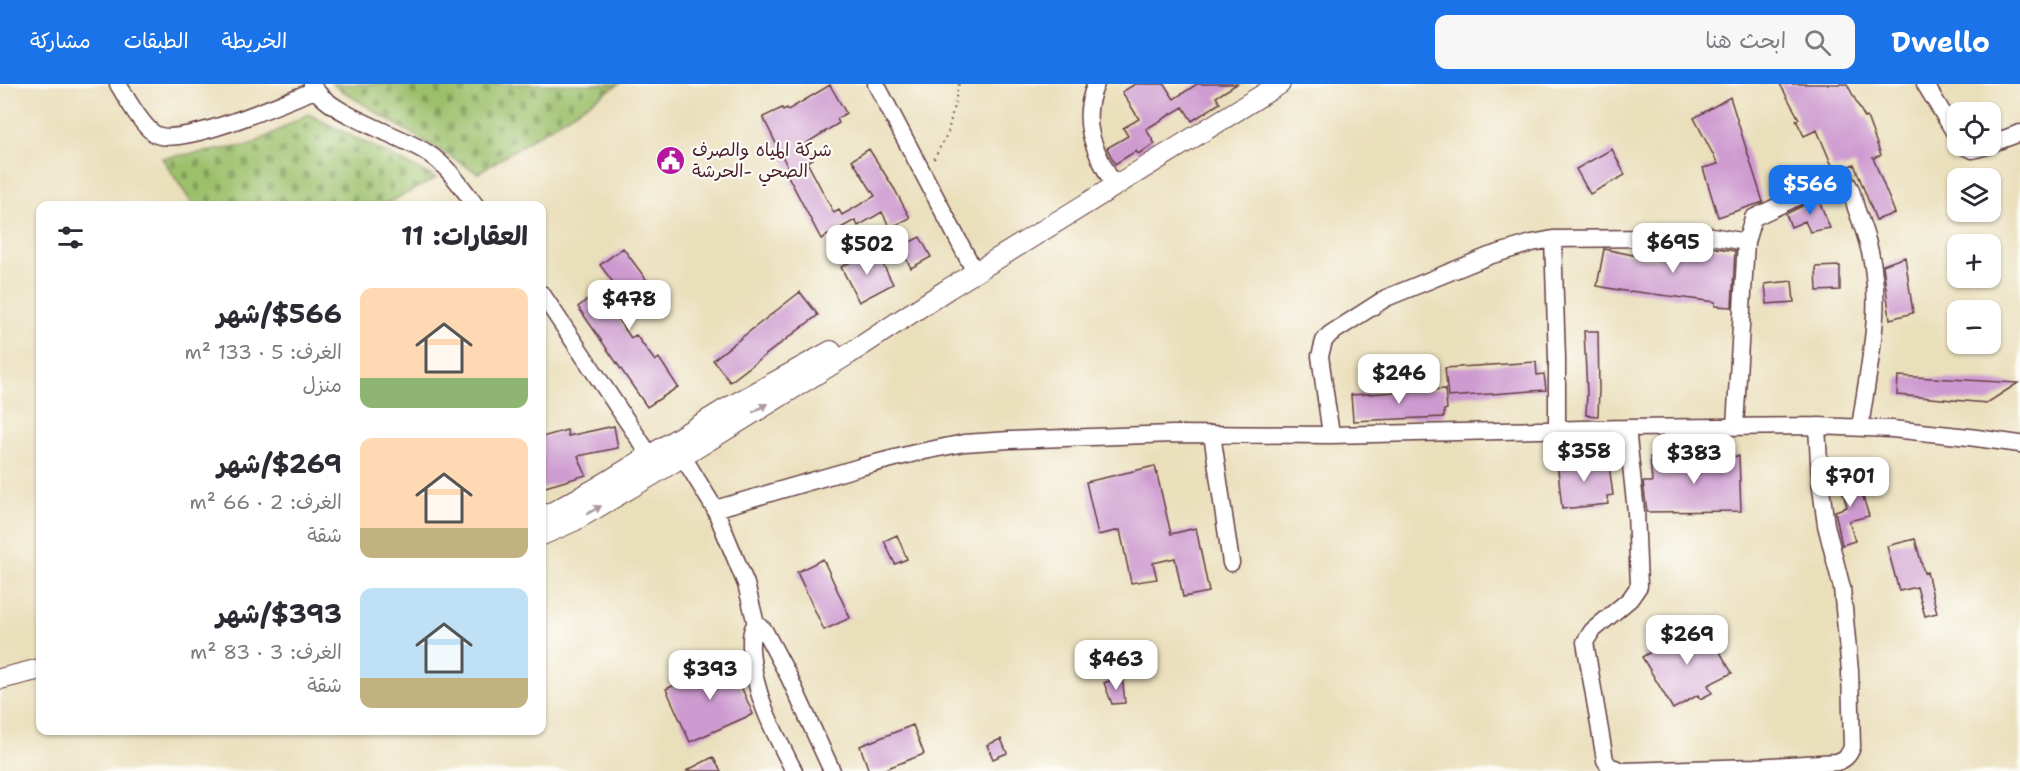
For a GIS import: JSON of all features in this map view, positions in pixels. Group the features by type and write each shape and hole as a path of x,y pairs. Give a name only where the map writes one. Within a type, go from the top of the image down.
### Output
{"main road":[{"path":"546,533 563,527 610,501 678,448 849,354 948,289 1275,85"},
{"path":"546,516 595,489 649,454 678,448"},
{"path":"0,667 36,658"},
{"path":"0,679 36,670"}],"street":[{"path":"118,84 141,120 156,135 176,136 217,127 314,87 337,108 426,152 445,166 472,201"},
{"path":"876,84 975,272"},
{"path":"1096,84 1091,97 1088,125 1098,154 1114,186"},
{"path":"1925,84 1947,120"},
{"path":"2001,140 2020,133"},
{"path":"1735,427 1746,242 1753,218 1839,177 1848,183 1869,246 1875,276 1876,306 1860,428"},
{"path":"1331,435 1320,356 1324,341 1330,334 1386,298 1489,256 1553,239 1706,235 1746,242"},
{"path":"1553,239 1557,430"},
{"path":"546,300 649,454"},
{"path":"1627,428 1636,512 1639,586 1630,599 1592,631 1585,642 1605,760 1609,766 1623,771 1745,768 1837,762 1847,757 1850,752 1852,747 1850,671 1842,588 1826,525 1820,481 1817,426"},
{"path":"716,509 860,466 964,443 1173,434 1331,435 1817,426 1892,429 2020,444"},
{"path":"1212,434 1231,563"},
{"path":"678,448 716,509 746,584 756,624 764,630 789,677 832,771"},
{"path":"756,624 752,630 751,647 752,666 758,694 765,714 794,771"}],"path":[{"path":"922,172 935,159 945,142 959,84"}],"green space":[{"path":"332,84 619,84 478,173"},
{"path":"308,114 436,178 392,201 190,201 162,158 251,145"}],"building":[{"path":"1135,84 1164,84 1174,99 1197,84 1237,84 1216,97 1220,103 1192,121 1183,107 1146,129 1155,144 1138,154 1136,151 1115,164 1107,148 1128,136 1123,128 1139,119 1122,92"},
{"path":"1780,84 1847,84 1865,118 1867,117 1881,155 1873,158 1895,213 1876,220 1854,164 1844,168 1833,168 1817,130 1804,136 1796,120 1799,119"},
{"path":"830,85 846,113 837,119 839,123 805,144 813,159 807,162 834,213 839,210 842,215 875,196 852,160 869,149 910,218 890,228 882,212 858,226 855,220 821,239 787,174 790,172 763,117 782,108 788,110"},
{"path":"1730,97 1763,202 1718,217 1703,168 1718,164 1694,118"},
{"path":"1612,149 1625,175 1590,194 1576,169"},
{"path":"1818,198 1830,228 1810,232 1805,221 1791,227 1786,214"},
{"path":"920,237 931,257 911,268 900,247"},
{"path":"1705,246 1735,251 1732,307 1715,306 1715,302 1597,286 1604,249 1657,260 1658,248 1673,250 1674,247"},
{"path":"623,248 654,290 617,318 631,338 636,335 655,361 659,358 678,387 647,407 578,307 588,299 600,314 624,297 600,265"},
{"path":"875,249 893,284 859,302 841,267"},
{"path":"1905,257 1913,313 1890,319 1883,265"},
{"path":"1840,266 1840,290 1817,291 1816,267"},
{"path":"1792,281 1794,302 1767,304 1765,284"},
{"path":"800,292 818,315 730,382 713,360"},
{"path":"1584,331 1598,331 1598,416 1586,415"},
{"path":"1536,362 1537,375 1544,374 1546,390 1448,397 1445,368"},
{"path":"1898,376 2018,383 1987,403 1897,395"},
{"path":"1445,389 1447,409 1444,410 1444,417 1353,421 1351,395"},
{"path":"614,426 618,448 578,456 586,475 546,487 546,436 567,430 568,436"},
{"path":"1683,456 1683,458 1739,456 1741,511 1647,512 1643,482 1652,482 1650,457"},
{"path":"1573,458 1574,462 1608,458 1613,495 1607,496 1608,504 1562,509 1557,460"},
{"path":"1155,466 1171,534 1196,528 1209,592 1183,597 1175,558 1153,563 1157,579 1131,583 1120,530 1098,535 1086,482"},
{"path":"1853,475 1855,482 1858,481 1869,516 1849,521 1855,541 1842,545 1835,511 1847,507 1839,479"},
{"path":"897,535 907,559 895,564 884,541"},
{"path":"1915,539 1924,573 1927,572 1937,613 1925,616 1917,587 1899,591 1887,546"},
{"path":"823,559 850,618 824,630 797,572"},
{"path":"1702,621 1732,673 1708,685 1712,693 1700,699 1698,695 1673,709 1642,657"},
{"path":"730,661 753,714 690,742 666,689"},
{"path":"1122,676 1125,703 1112,704 1104,683"},
{"path":"913,725 924,754 880,771 869,771 860,746"},
{"path":"1001,739 1007,753 993,759 987,745"},
{"path":"713,757 721,771 686,771"}],"place":[{"name":"شركة المياه والصرف الصحي -الحرشة","path":"671,160"}]}
